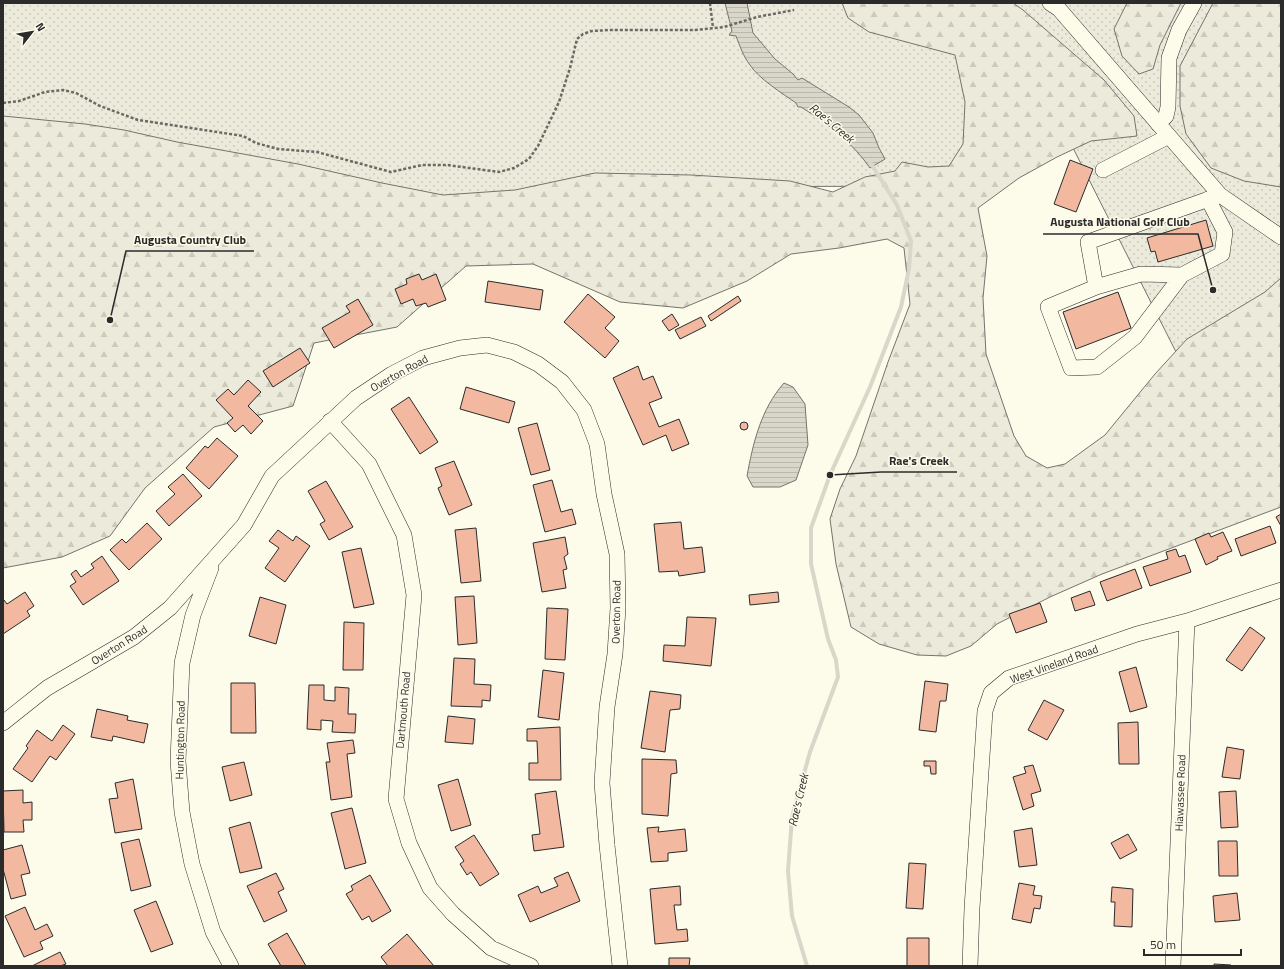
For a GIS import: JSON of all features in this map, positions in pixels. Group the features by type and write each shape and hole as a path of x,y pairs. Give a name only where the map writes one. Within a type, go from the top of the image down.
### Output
{"street":[{"path":"1158,124 1166,116 1168,107 1169,58 1179,30 1194,3"},
{"path":"1058,5 1168,136 1214,197 1225,232 1222,254 1182,275 1135,337 1096,367 1071,368 1048,307 1096,288 1142,274 1182,275"},
{"path":"1103,170 1168,136"},
{"path":"1214,197 1281,237"},
{"path":"1096,288 1088,242 1214,197"},
{"name":"Overton Road","path":"3,723 47,688 134,637 170,608 244,525 272,476 356,398 392,374 423,358 460,348 487,344 514,352 538,364 562,382 584,410 597,444 604,494 617,554 618,608 615,654 607,707 602,783 606,845 620,966"},
{"name":"Dartmouth Road","path":"330,421 369,464 404,535 414,595 396,799 409,843 430,888 453,914 491,948 531,966"},
{"name":"Huntington Road","path":"214,559 192,615 182,663 178,761 182,812 192,864 213,932 230,966"},
{"name":"West Vineland Road","path":"970,966 972,908 985,711 991,693 1009,678 1137,634 1187,621 1281,590"},
{"name":"Hiawassee Road","path":"1172,966 1187,621"}],"path":[{"path":"710,3 713,28"},
{"path":"3,103 19,101 45,92 63,90 76,93 100,106 138,120 243,136 256,143 278,149 317,152 391,172 422,165 441,165 499,172 514,168 529,158 538,146 559,102 578,39 583,34 592,31 610,30 695,30 713,28 794,10"}],"green space":[{"path":"3,3 1281,3 1281,439 1228,455 1070,142 951,186 627,187 3,489"},
{"path":"842,3 1013,3 1104,80 1134,116 1137,136 1091,141 1057,157 1019,178 978,208 987,256 983,298 986,354 1014,436 1026,456 1047,468 1065,464 1105,435 1155,374 1187,339 1265,292 1281,278 1281,507 1102,574 1050,597 997,624 971,646 946,656 917,655 879,644 851,627 836,564 830,519 840,489 856,456 888,362 910,304 904,248 887,239 839,248 791,254 747,281 683,308 620,302 533,264 466,266 397,327 314,343 293,406 214,427 145,488 110,536 62,557 3,568 3,116 85,124 124,130 177,142 298,164 443,195 515,190 595,173 691,175 790,181 833,192 865,177 895,171 902,162 928,167 949,166 963,144 965,102 955,55 869,32 848,18"},
{"path":"1127,3 1181,3 1160,45 1153,69 1139,74 1122,56 1114,29"},
{"path":"1213,3 1281,3 1281,187 1244,181 1211,168 1186,134 1180,106 1180,66"}],"water":[{"path":"725,3 747,3 753,33 775,59 798,80 802,78 849,107 859,115 873,133 885,159 870,168 847,141 830,126 801,107 798,107 796,103 771,86 759,75 745,58 736,36 729,35 732,31"},
{"path":"784,383 793,387 805,404 808,445 796,480 780,487 753,487 747,476 755,439 769,404"}],"building":[{"path":"1070,160 1093,169 1076,212 1054,204"},
{"path":"1206,220 1213,246 1158,262 1155,251 1151,252 1147,238"},
{"path":"419,274 422,280 436,274 446,300 428,307 426,303 416,306 413,299 401,304 395,289 407,284 406,279"},
{"path":"488,281 543,290 540,310 485,302"},
{"path":"1118,292 1131,328 1076,349 1063,312"},
{"path":"588,294 615,317 605,328 619,341 605,358 564,322"},
{"path":"738,296 741,301 711,321 708,316"},
{"path":"358,299 373,325 334,348 322,328 350,312 346,306"},
{"path":"672,314 679,325 669,331 662,321"},
{"path":"701,317 706,326 680,339 675,330"},
{"path":"300,348 310,363 273,387 263,371"},
{"path":"638,366 643,380 653,376 662,398 649,403 659,427 679,419 689,444 672,451 666,435 643,445 613,378"},
{"path":"248,380 261,392 248,406 263,421 251,434 243,425 235,432 227,423 233,418 216,400 228,389 234,395"},
{"path":"466,387 515,402 509,423 460,409"},
{"path":"409,397 438,442 420,454 391,409"},
{"path":"744,422 747,423 747,429 744,430 741,429 740,426 741,423"},
{"path":"537,423 550,470 531,475 518,428"},
{"path":"217,438 238,456 209,489 186,468 205,446 208,448"},
{"path":"454,461 472,505 449,515 438,488 442,486 435,468"},
{"path":"183,474 202,496 169,526 156,511 175,494 168,487"},
{"path":"552,480 561,512 572,509 576,524 545,532 533,485"},
{"path":"326,481 353,527 329,540 320,524 325,521 308,491"},
{"path":"1281,514 1281,526 1276,517"},
{"path":"681,522 684,549 702,547 705,572 679,576 678,571 659,572 654,524"},
{"path":"147,523 162,539 129,570 110,550 122,539 126,543"},
{"path":"1270,526 1276,543 1241,556 1235,539"},
{"path":"476,528 481,581 461,583 455,530"},
{"path":"278,530 293,541 296,536 310,546 285,582 265,568 279,548 269,541"},
{"path":"1223,532 1232,551 1217,557 1218,559 1206,565 1195,539 1209,533 1211,537"},
{"path":"565,537 568,554 564,557 567,569 563,570 566,588 542,592 533,543"},
{"path":"361,548 374,604 354,608 342,552"},
{"path":"1176,549 1179,557 1185,555 1191,572 1150,586 1143,567 1168,559 1166,552"},
{"path":"102,556 119,581 83,605 70,586 76,582 71,574 76,570 81,577 94,568 91,564"},
{"path":"1135,569 1142,588 1107,601 1100,582"},
{"path":"1090,591 1095,605 1075,611 1071,598"},
{"path":"25,592 34,606 27,611 30,616 3,634 3,600 7,604"},
{"path":"778,592 779,602 750,605 749,595"},
{"path":"474,596 477,643 458,645 455,597"},
{"path":"260,597 286,605 276,644 249,636"},
{"path":"1040,603 1047,622 1016,633 1009,614"},
{"path":"547,608 568,609 565,660 545,659"},
{"path":"687,617 716,618 711,666 663,661 664,645 685,646"},
{"path":"344,622 364,623 363,670 343,670"},
{"path":"1250,627 1265,638 1242,671 1226,660"},
{"path":"454,658 475,659 474,684 491,685 490,701 482,700 482,707 451,706"},
{"path":"1136,667 1147,707 1130,712 1119,672"},
{"path":"543,670 564,673 559,720 538,717"},
{"path":"925,681 948,684 946,701 940,701 936,732 919,730"},
{"path":"231,683 255,683 256,733 231,733"},
{"path":"309,685 324,685 324,700 335,701 335,687 349,688 348,714 356,714 355,733 332,732 333,721 321,720 321,730 307,729"},
{"path":"650,691 681,695 680,709 670,710 665,752 641,748"},
{"path":"1044,700 1064,710 1047,740 1028,730"},
{"path":"97,709 128,716 127,720 148,724 144,743 113,736 112,741 91,737"},
{"path":"448,716 475,719 473,744 445,742"},
{"path":"1138,722 1139,764 1119,764 1118,723"},
{"path":"63,725 75,734 56,760 50,756 32,782 13,769 28,748 26,746 37,730 52,741"},
{"path":"560,727 561,780 529,780 529,763 538,763 537,741 527,741 527,729"},
{"path":"353,740 355,753 347,754 352,797 331,800 326,762 330,762 327,743"},
{"path":"1227,747 1244,750 1240,779 1222,777"},
{"path":"642,759 676,760 677,773 671,774 668,816 642,814"},
{"path":"924,761 936,761 936,774 931,774 930,766 924,766"},
{"path":"244,762 252,795 230,801 222,767"},
{"path":"1033,765 1041,791 1031,794 1034,806 1023,810 1013,777 1026,773 1024,767"},
{"path":"133,779 142,829 115,833 109,799 118,798 115,783"},
{"path":"458,779 471,825 451,831 438,785"},
{"path":"23,790 23,803 32,802 32,820 23,820 24,832 4,832 3,791"},
{"path":"556,791 564,847 534,851 532,835 540,834 535,794"},
{"path":"1236,791 1238,827 1221,828 1219,792"},
{"path":"352,808 366,863 345,869 331,813"},
{"path":"250,822 262,868 240,873 229,828"},
{"path":"659,827 658,832 685,829 687,851 668,853 668,861 651,862 647,828"},
{"path":"1032,828 1037,865 1019,867 1014,831"},
{"path":"1128,834 1137,850 1120,859 1111,843"},
{"path":"474,835 499,874 480,886 471,872 467,875 460,864 464,861 455,847"},
{"path":"139,839 151,886 131,891 121,843"},
{"path":"1218,841 1237,841 1238,876 1219,876"},
{"path":"22,845 30,873 21,875 26,895 11,899 3,869 3,850"},
{"path":"909,863 926,864 923,909 906,908"},
{"path":"568,872 580,901 530,922 518,895 538,886 541,893 558,886 554,878"},
{"path":"276,873 284,889 278,892 287,911 264,922 247,886"},
{"path":"370,875 391,911 372,922 369,916 362,920 346,894 353,890 351,886"},
{"path":"1019,883 1035,886 1033,895 1042,896 1040,909 1034,908 1031,923 1012,919"},
{"path":"680,886 681,905 674,905 677,930 687,929 688,941 655,944 650,889"},
{"path":"1112,887 1133,889 1132,927 1114,926 1115,902 1111,902"},
{"path":"1237,893 1240,920 1215,922 1213,896"},
{"path":"156,901 173,944 151,952 134,910"},
{"path":"25,907 35,930 47,924 53,936 40,942 43,949 24,957 5,916"},
{"path":"287,933 306,966 281,966 268,944"},
{"path":"407,934 434,966 388,966 381,957"},
{"path":"907,938 929,938 929,966 907,966"},
{"path":"60,952 66,964 60,966 32,966"},
{"path":"669,958 690,958 689,966 669,966"},
{"path":"1214,964 1231,965 1231,966 1214,966"}],"waterway":[{"name":"Rae's Creek","path":"807,966 792,916 788,871 792,817 810,752 838,677 836,660 828,639 811,564 811,528 830,475 870,387 901,307 909,269 911,241 897,205 870,162"}],"place":[{"name":"Augusta National Golf Club","path":"1213,290"},
{"name":"Augusta Country Club","path":"110,320"},
{"name":"Rae's Creek","path":"830,475"}]}
